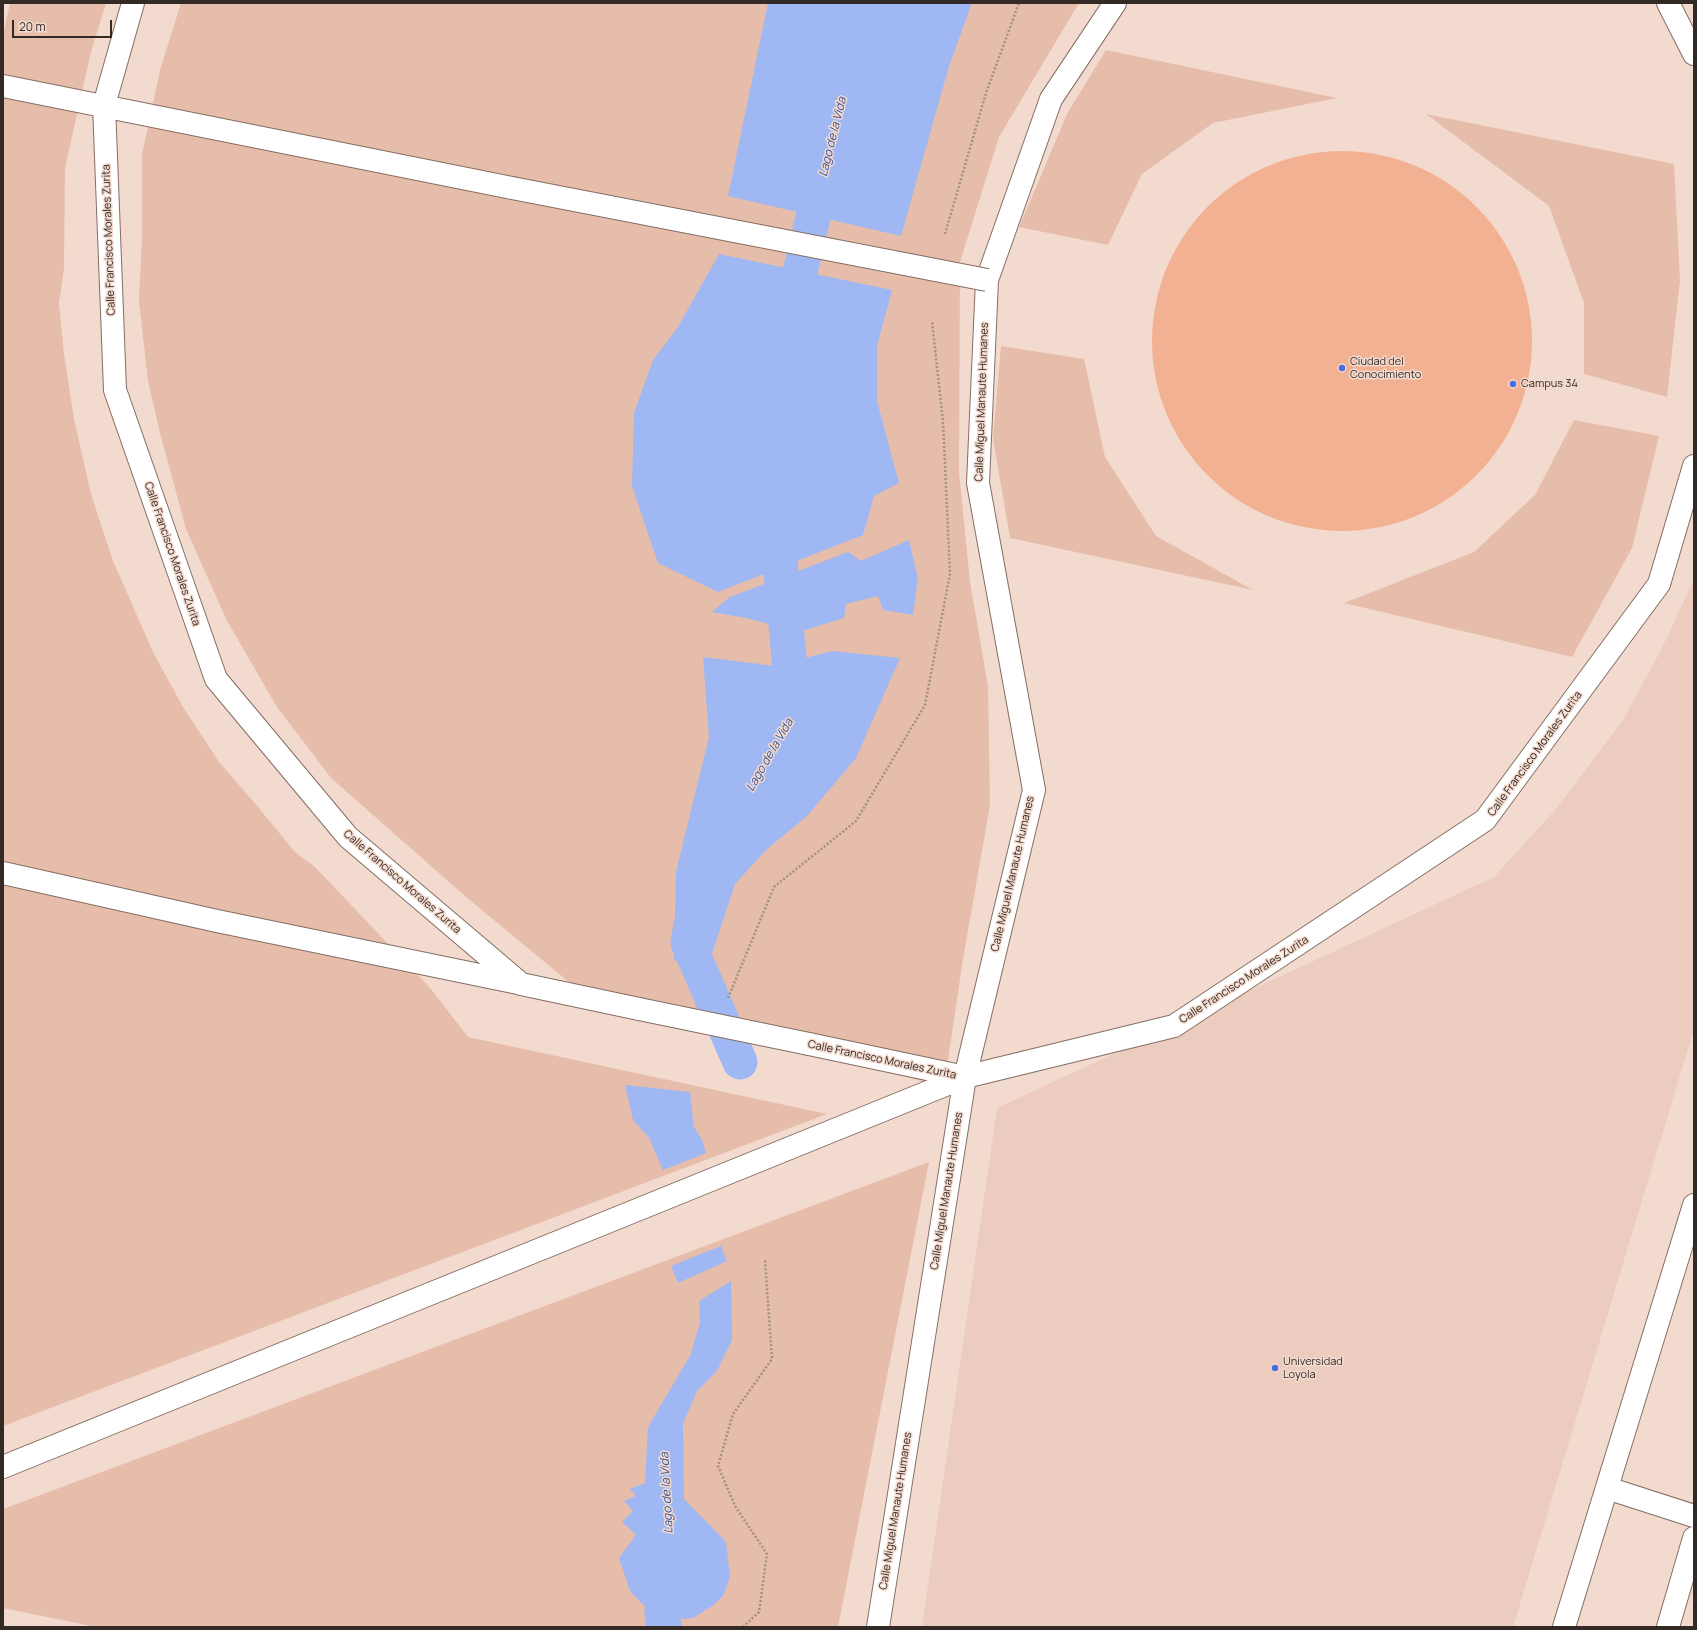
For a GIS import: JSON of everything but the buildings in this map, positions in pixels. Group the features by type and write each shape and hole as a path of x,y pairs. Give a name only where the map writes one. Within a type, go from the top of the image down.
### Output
{"street":[{"name":"Calle Francisco Morales Zurita","path":"133,3 104,105 115,390 216,678 348,837 521,984"},
{"name":"Calle Miguel Manaute Humanes","path":"878,1627 965,1077 1034,790 978,483 987,280 1051,99 1115,3"},
{"path":"1668,3 1694,54"},
{"path":"3,86 104,105 512,188 987,280"},
{"name":"Calle Francisco Morales Zurita","path":"3,873 217,921 965,1077 1174,1026 1486,820 1659,584 1694,466"},
{"path":"3,1467 965,1077"},
{"path":"1564,1627 1694,1205"},
{"path":"1607,1488 1694,1516"},
{"path":"1668,1627 1694,1538"}],"path":[{"path":"945,234 986,93 1019,3"},
{"path":"726,1003 774,887 856,821 925,705 950,574 943,422 932,321"},
{"path":"743,1627 759,1612 767,1554 734,1506 718,1466 733,1414 772,1359 765,1260"}],"shaded area":[{"path":"10,3 106,3 91,52 65,168 64,268 59,303 64,354 74,419 91,494 113,561 153,652 183,707 219,762 295,852 315,867 431,989 468,1037 827,1114 3,1426 3,36"},
{"path":"181,3 1079,3 999,137 960,262 959,472 970,582 988,686 990,805 963,959 944,1087 581,992 465,896 331,778 277,707 227,621 186,529 160,433 148,381 139,301 142,236 142,155 160,70"},
{"path":"1106,50 1337,98 1213,123 1142,174 1108,245 1019,227 1068,112"},
{"path":"1426,114 1674,164 1680,280 1667,397 1584,374 1584,303 1549,206"},
{"path":"1001,346 1084,359 1105,457 1156,536 1253,590 1010,538 993,438"},
{"path":"1574,420 1659,436 1632,548 1572,657 1344,603 1474,552 1535,495"},
{"name":"Universidad Loyola","path":"1694,580 1694,1029 1513,1627 922,1627 997,1108 1494,877 1555,810 1623,720 1660,652"},
{"path":"929,1162 838,1627 96,1627 3,1608 3,1509"}],"water":[{"path":"768,3 972,3 949,66 901,236 728,196"},
{"path":"719,254 892,290 877,346 877,401 899,483 874,496 863,535 718,592 658,563 632,486 634,413 653,360 678,327"},
{"path":"909,540 918,579 913,615 883,610 878,596 846,604 844,618 799,632 746,618 712,612 730,597 848,552 861,561"},
{"path":"832,651 900,658 856,758 807,816 767,849 735,884 706,972 674,960 676,872 709,737 703,657 775,666"},
{"path":"625,1085 690,1092 694,1127 702,1140 706,1153 663,1170 649,1138 633,1120"},
{"path":"721,1246 727,1261 678,1283 671,1266"},
{"path":"731,1281 732,1340 717,1371 697,1391 683,1424 684,1499 726,1542 730,1577 723,1596 712,1606 693,1618 672,1620 647,1609 630,1591 619,1558 636,1535 622,1522 633,1511 624,1501 636,1496 630,1489 645,1483 648,1427 691,1354 700,1322 699,1301"}],"waterway":[{"name":"Lago de la Vida","path":"800,272 825,168"},
{"name":"Lago de la Vida","path":"776,519 794,710"},
{"name":"Lago de la Vida","path":"691,925 688,943 740,1062"},
{"name":"Lago de la Vida","path":"664,1627 662,1614 673,1577 672,1569"}],"place":[{"name":"Ciudad del Conocimiento","path":"1342,368"},
{"name":"Campus 34","path":"1513,384"},
{"name":"Universidad Loyola","path":"1275,1368"}]}
